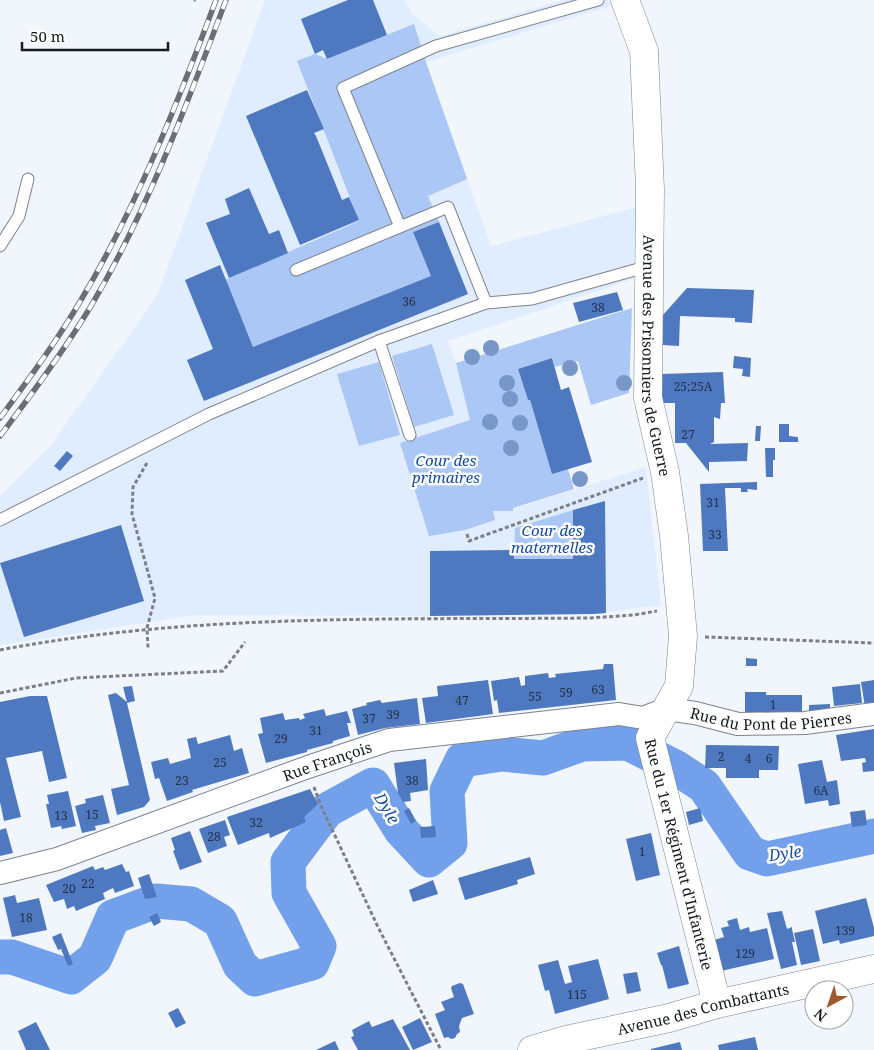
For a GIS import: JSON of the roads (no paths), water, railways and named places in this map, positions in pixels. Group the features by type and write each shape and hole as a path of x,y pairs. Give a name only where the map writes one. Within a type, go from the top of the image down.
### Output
{"street":[{"name":"Avenue des Prisonniers de Guerre","path":"625,0 644,51 650,189 648,398 665,472 682,608 683,636 679,686 666,709"},
{"name":"Rue du Pont de Pierres","path":"666,709 695,713 738,724 805,723 874,714"},
{"name":"Rue du 1er Régiment d'Infanterie","path":"666,709 650,738 717,1004"},
{"name":"Rue François","path":"0,873 57,859 308,767 389,740 619,714 643,718 666,709"},
{"name":"Avenue des Combattants","path":"532,1050 566,1040 669,1018 717,1004 874,969"}],"lane":[{"path":"400,227 343,88 436,46 598,0"},
{"path":"0,246 19,216 28,179"},
{"path":"296,270 448,207 486,303"},
{"path":"0,520 209,414 379,341 486,303 532,299 649,266"},
{"path":"379,341 410,435"}],"waterway":[{"name":"Dyle","path":"0,957 12,957 71,977 95,958 113,917 156,901 191,904 220,921 240,965 255,979 312,963 319,946 289,893 288,862 327,810 373,785 401,830 429,860 450,843 447,791 462,760 502,754 543,758 582,744 628,743 675,767 704,786 750,853 767,859 874,836"}],"railway":[{"path":"0,418 72,315 120,228 155,153 187,77 216,0"},
{"path":"0,436 70,339 112,270 165,156 226,0"}],"park label":[{"name":"Cour des primaires","path":"446,468"},
{"name":"Cour des maternelles","path":"552,538"}]}
